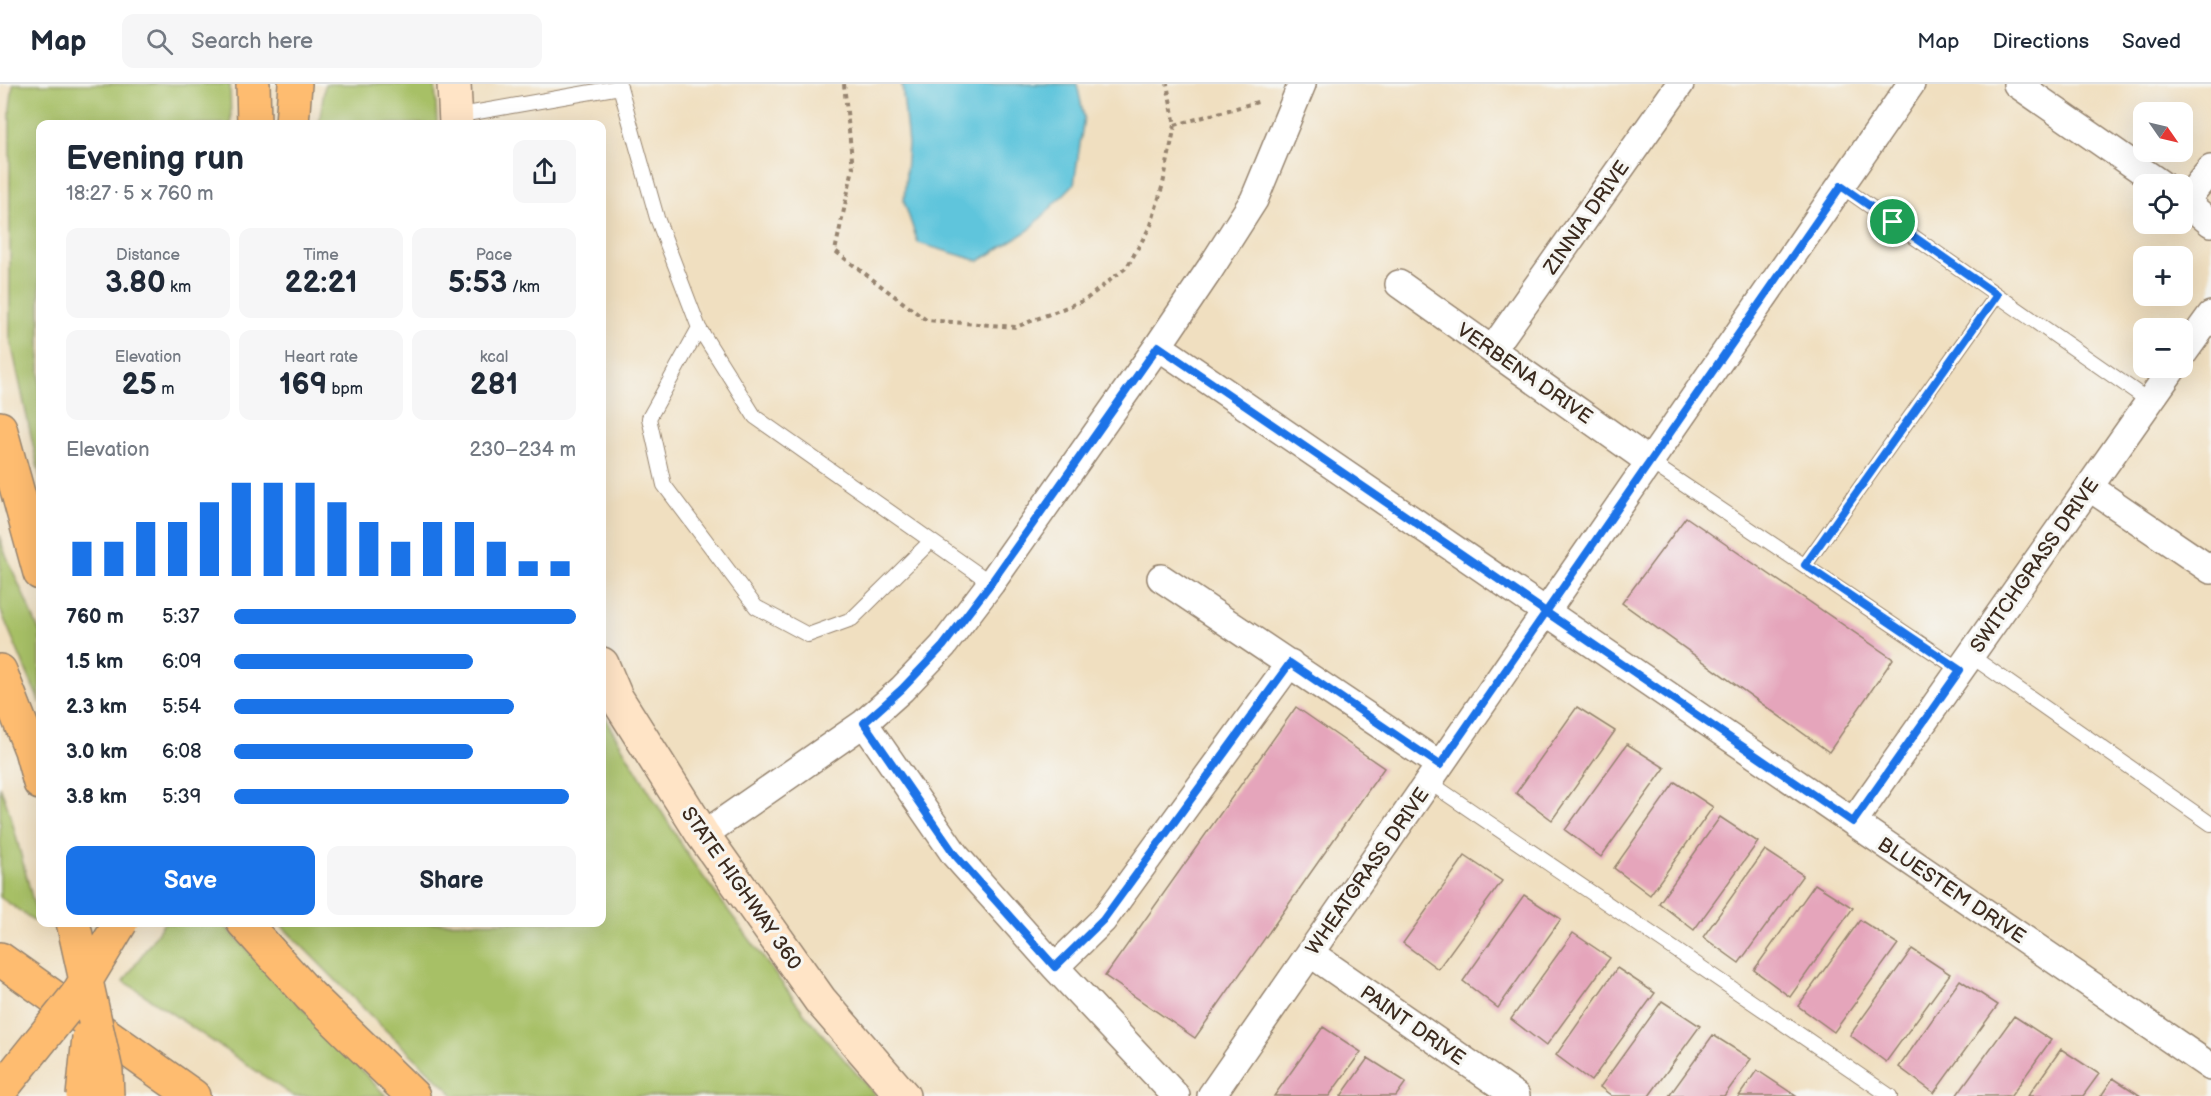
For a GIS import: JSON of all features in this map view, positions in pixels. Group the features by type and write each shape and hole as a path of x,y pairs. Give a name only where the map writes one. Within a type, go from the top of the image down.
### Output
{"highway":[{"path":"253,84 254,120"},
{"path":"292,120 295,84"},
{"path":"0,428 36,558"},
{"path":"0,671 36,768"},
{"path":"74,927 106,1071 107,1096"},
{"path":"0,1094 77,995 118,927"},
{"path":"248,927 310,996 413,1096"},
{"path":"0,959 193,1096"},
{"path":"83,1096 92,1011"}],"main road":[{"path":"454,84 455,120"},
{"name":"STATE HIGHWAY 360","path":"606,673 616,697 703,835 820,1000 903,1096"}],"street":[{"path":"703,835 864,723 902,689 943,646 991,583 1158,346 1254,200 1302,84"},
{"name":"ZINNIA DRIVE","path":"1492,350 1680,84"},
{"name":"WHEATGRASS DRIVE","path":"1211,1096 1911,84"},
{"path":"2017,84 2147,174"},
{"path":"2193,189 2211,168"},
{"path":"2193,208 2211,223"},
{"name":"VERBENA DRIVE","path":"1399,284 1650,462"},
{"path":"2193,340 2211,315"},
{"name":"BLUESTEM DRIVE","path":"1158,346 2211,1067"},
{"name":"SWITCHGRASS DRIVE","path":"1853,822 2166,378"},
{"path":"2089,487 2211,570"},
{"path":"1161,578 1290,663 1435,773"},
{"path":"1055,967 1103,920 1290,663"},
{"path":"864,723 955,855 1055,967 1176,1096"},
{"name":"PAINT DRIVE","path":"1310,953 1516,1096"}],"lane":[{"path":"460,120 620,86 657,218 699,328 755,417 991,583"},
{"path":"1841,186 2149,401"},
{"path":"1805,565 1997,295"},
{"path":"699,328 648,418 664,485 756,607 808,635 852,619 931,541"},
{"path":"1650,462 1805,565 1966,663 2211,824"},
{"path":"1435,773 1890,1096"}],"path":[{"path":"844,84 853,168 835,251 926,320 1016,327 1085,300 1127,267 1151,225 1163,184 1175,125 1167,84"},
{"path":"1175,125 1272,98"}],"green space":[{"path":"13,84 230,84 231,120 36,120 36,458 10,338 10,109"},
{"path":"325,84 435,84 437,120 320,120"},
{"path":"0,535 3,548 36,624 36,694 0,609"},
{"path":"606,718 691,860 804,1013 876,1096 455,1096 375,1020 283,927 606,927"},
{"path":"0,786 11,817 36,913 36,922 0,897"},
{"path":"161,927 226,927 386,1096 293,1096 124,981"}],"water":[{"path":"902,84 1077,84 1084,117 1074,184 1029,230 979,261 918,243 904,202 908,144"}],"building":[{"path":"1686,517 1893,659 1829,752 1622,603"},
{"path":"1296,707 1384,768 1195,1038 1105,976"},
{"path":"1577,707 1615,731 1552,820 1516,793"},
{"path":"1627,744 1665,768 1601,857 1565,830"},
{"path":"1675,782 1713,807 1650,895 1614,868"},
{"path":"1720,817 1758,842 1694,930 1659,903"},
{"path":"1765,850 1803,875 1739,963 1703,937"},
{"path":"1465,856 1502,881 1438,969 1403,943"},
{"path":"1815,884 1853,908 1790,997 1754,970"},
{"path":"1524,895 1561,919 1498,1008 1463,981"},
{"path":"1860,920 1898,944 1834,1032 1798,1006"},
{"path":"1573,933 1610,958 1546,1046 1511,1019"},
{"path":"1912,949 1950,974 1886,1062 1850,1035"},
{"path":"1617,968 1655,993 1591,1081 1556,1055"},
{"path":"1960,980 1998,1005 1934,1093 1899,1067"},
{"path":"1662,1001 1700,1026 1649,1096 1612,1096 1600,1087"},
{"path":"2014,1016 2051,1040 2011,1096 1956,1096"},
{"path":"1323,1027 1361,1052 1329,1096 1274,1096"},
{"path":"1713,1035 1751,1059 1724,1096 1669,1096"},
{"path":"2061,1049 2099,1074 2083,1096 2028,1096"},
{"path":"1368,1058 1406,1082 1396,1096 1341,1096"},
{"path":"1757,1070 1796,1096 1739,1096"},
{"path":"2113,1078 2141,1096 2101,1096"}],"route":[{"path":"1893,222 1841,186 1546,612 1158,346 991,583 943,646 902,689 864,723 955,855 1055,967 1103,920 1290,663 1440,765 1546,612 1853,822 1960,670 1805,565 1997,295 1893,222"}]}
